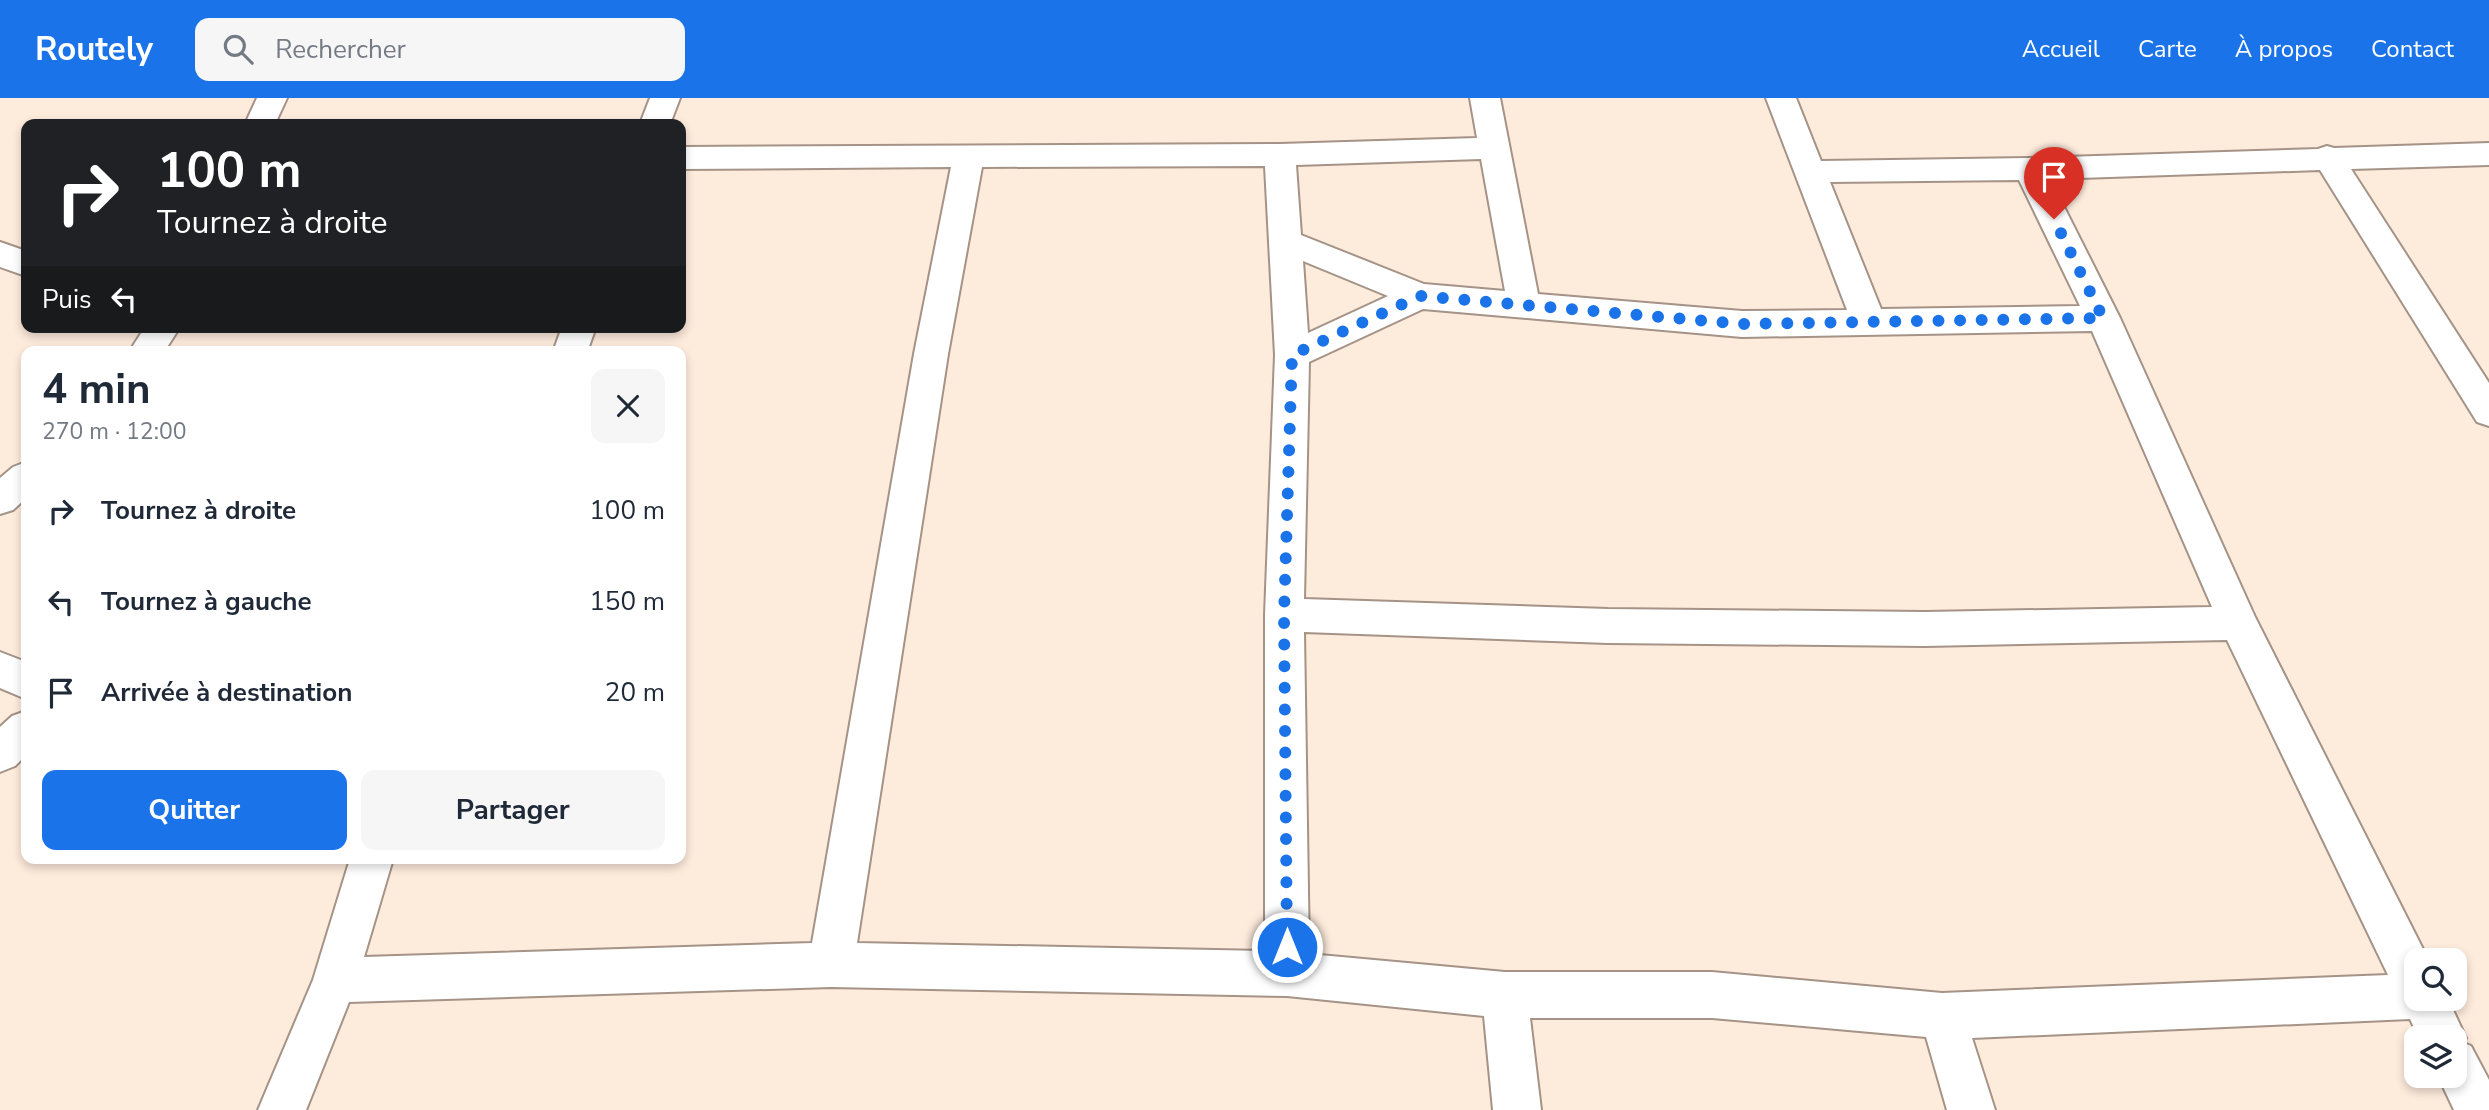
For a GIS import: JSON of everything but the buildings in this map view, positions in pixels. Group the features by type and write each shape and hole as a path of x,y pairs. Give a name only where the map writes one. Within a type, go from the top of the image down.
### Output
{"street":[{"path":"657,119 665,98"},
{"path":"1485,98 1524,306"},
{"path":"1781,98 1869,323"},
{"path":"686,158 968,159 1280,155 1495,148"},
{"path":"1809,172 2029,169 2327,157 2489,154"},
{"path":"1280,155 1292,355 1284,615 1287,974"},
{"path":"2327,157 2489,412"},
{"path":"831,965 929,367 968,159"},
{"path":"2029,169 2103,318 2238,623 2404,959"},
{"path":"1285,241 1420,296 1524,306 1742,324 2103,318"},
{"path":"0,254 21,262"},
{"path":"1292,355 1420,296"},
{"path":"0,499 21,481"},
{"path":"1284,615 1594,626 1925,629 2238,623"},
{"path":"0,669 21,679"},
{"path":"0,753 21,734"},
{"path":"282,1110 335,980 370,864"},
{"path":"335,980 831,965 1287,974 1505,995 1712,995 1942,1016 2404,997"},
{"path":"1505,995 1517,1110"},
{"path":"1942,1016 1971,1110"},
{"path":"2467,1086 2479,1110"}],"route":[{"path":"1287,947 1284,615 1292,355 1420,296 1742,324 2103,318 2054,219"}]}
